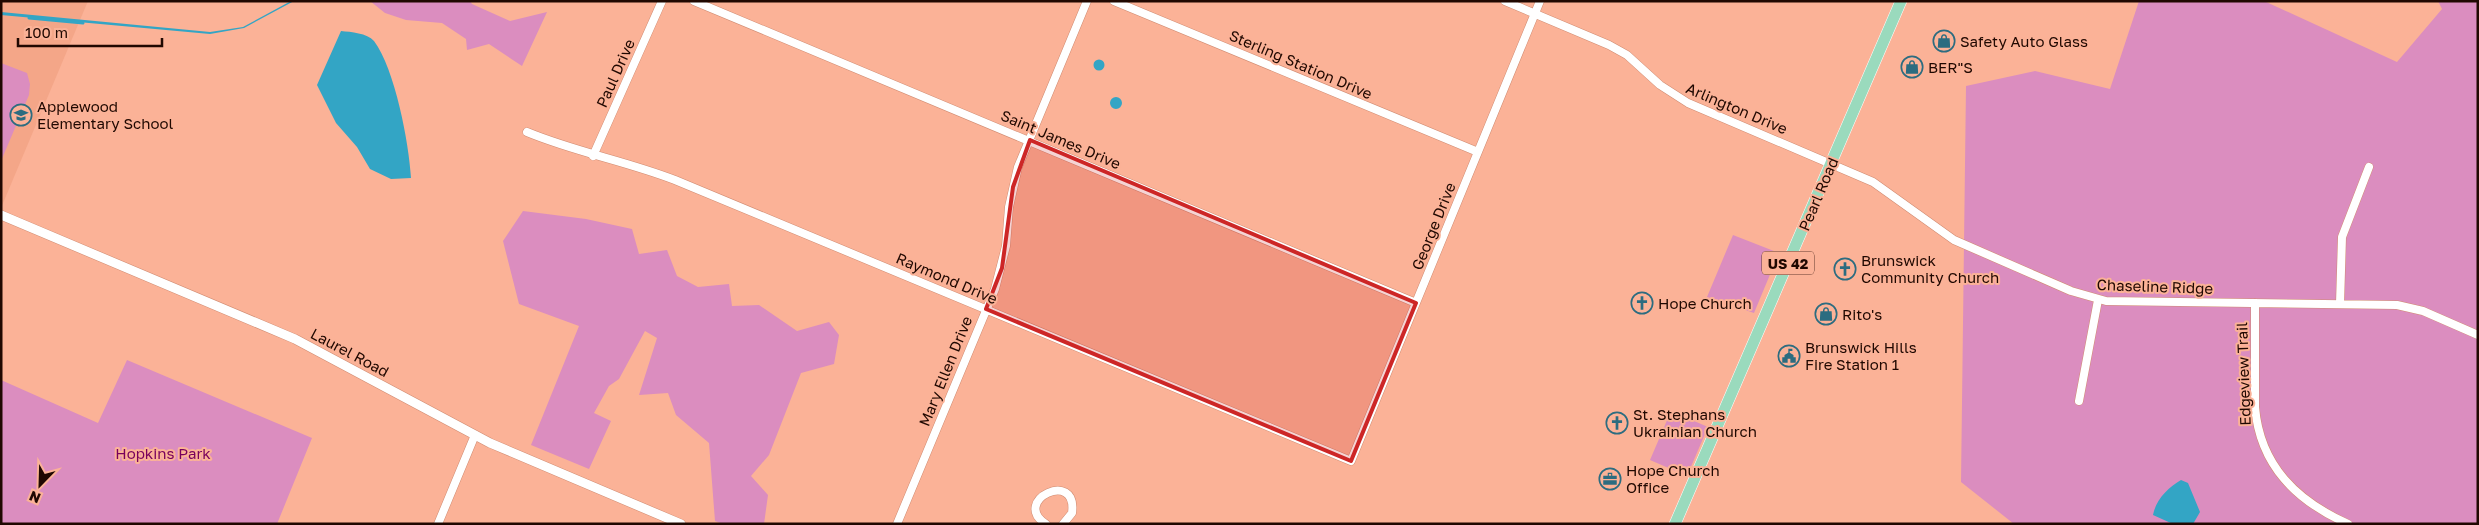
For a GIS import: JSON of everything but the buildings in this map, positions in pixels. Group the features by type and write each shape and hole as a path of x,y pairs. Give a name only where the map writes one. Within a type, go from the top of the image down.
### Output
{"main road":[{"name":"Pearl Road","path":"1675,524 1901,1"}],"street":[{"name":"Paul Drive","path":"593,156 662,1"},
{"name":"Saint James Drive","path":"694,1 1416,303"},
{"name":"Mary Ellen Drive","path":"897,524 1002,268 1012,187 1087,1"},
{"name":"Sterling Station Drive","path":"1114,1 1478,152"},
{"name":"Arlington Drive","path":"1505,1 1609,45 1627,55 1660,85 1688,103 1831,163"},
{"name":"George Drive","path":"1351,461 1540,1"},
{"name":"Raymond Drive","path":"527,132 593,156 649,170 675,180 1351,461"},
{"name":"Chaseline Ridge","path":"1831,163 1885,189 1954,240 2062,288 2098,300 2409,307 2478,335"},
{"path":"2340,304 2342,237 2369,167"},
{"name":"Laurel Road","path":"1,215 295,339 475,435 535,463 681,524"},
{"path":"2078,401 2098,300"},
{"name":"Edgeview Trail","path":"2255,303 2256,415 2265,450 2282,476 2303,499 2326,514 2348,524"},
{"path":"438,524 475,435"},
{"path":"1046,524 1039,517 1037,506 1042,495 1052,490 1064,493 1071,502 1072,513 1063,524"}],"highlighted area":[{"path":"1030,140 1416,303 1351,461 986,309 1002,268 1013,187"}],"shaded area":[{"name":"Applewood Elementary School","path":"1,1 88,1 1,208"}],"green space":[{"path":"370,1 470,1 472,4 510,21 547,12 522,66 489,44 467,50 466,39 442,23 406,20 385,13"},
{"path":"2139,1 2264,1 2397,62 2442,9 2438,1 2478,1 2478,524 2014,524 1961,482 1966,86 2035,71 2110,89"},
{"path":"1,63 27,73 30,84 29,95 1,161"},
{"path":"523,211 586,219 632,229 639,254 667,250 677,276 698,287 729,284 732,306 759,305 797,331 829,322 839,335 834,364 801,373 769,455 751,476 768,495 764,524 723,524 715,521 709,443 676,415 668,393 639,395 657,338 645,331 619,379 609,386 594,413 611,421 589,469 531,445 579,326 519,304 503,241"},
{"path":"1733,235 1779,253 1754,313 1707,297"},
{"name":"Hopkins Park","path":"127,360 312,438 277,524 1,524 1,380 98,423"},
{"path":"1671,411 1708,427 1687,476 1650,460"}],"water":[{"path":"294,1 244,28 210,34 1,15 1,12 210,32 243,27"},
{"path":"341,31 359,33 371,38 382,53 400,107 411,178 391,179 370,169 357,147 336,123 317,85"},
{"path":"1099,59 1105,65 1099,71 1093,65"},
{"path":"1116,97 1122,103 1116,109 1110,103"},
{"path":"2181,480 2188,483 2200,512 2193,524 2173,524 2153,515 2163,494"}],"waterway":[{"path":"29,18 83,23"}],"place":[{"name":"Safety Auto Glass","path":"1944,41"},
{"name":"BER\"S","path":"1912,67"},
{"name":"Applewood Elementary School","path":"21,115"},
{"name":"Brunswick Community Church","path":"1845,269"},
{"name":"Hope Church","path":"1642,303"},
{"name":"Rito's","path":"1826,314"},
{"name":"Brunswick Hills Fire Station 1","path":"1789,356"},
{"name":"St. Stephans Ukrainian Church","path":"1617,423"},
{"name":"Hope Church Office","path":"1610,479"}]}
